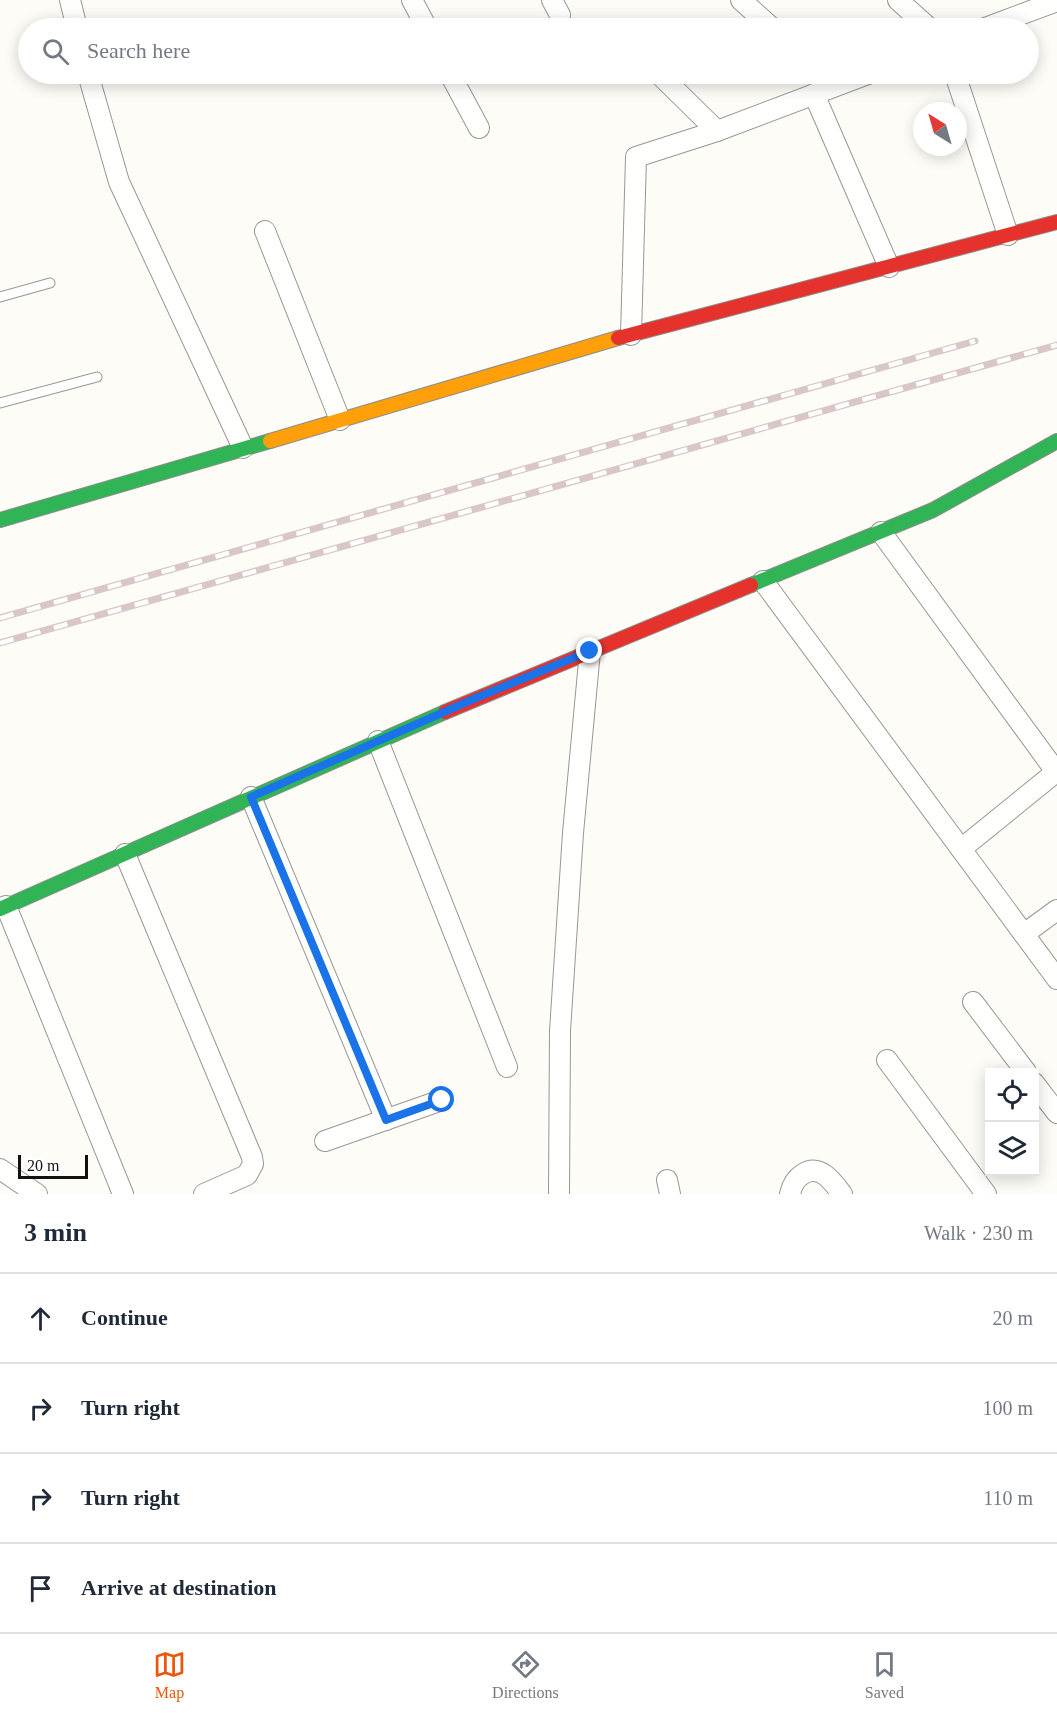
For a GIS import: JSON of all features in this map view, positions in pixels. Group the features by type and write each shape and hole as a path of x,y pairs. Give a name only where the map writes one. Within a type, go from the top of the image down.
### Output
{"street":[{"path":"70,0 74,18"},
{"path":"412,0 422,18"},
{"path":"741,0 761,18"},
{"path":"898,0 918,18"},
{"path":"1010,18 1053,1"},
{"path":"91,84 108,152 119,182 243,448"},
{"path":"455,84 479,128"},
{"path":"669,84 717,131"},
{"path":"631,335 636,157 717,131 814,94 823,84"},
{"path":"958,84 1008,235"},
{"path":"814,94 889,267"},
{"path":"0,520 631,335 1057,222"},
{"path":"264,231 340,420"},
{"path":"123,1194 3,907 378,741 933,510 1057,441"},
{"path":"881,532 1056,772 961,849"},
{"path":"763,581 1057,979"},
{"path":"559,1194 560,1031 573,833 590,651"},
{"path":"378,741 507,1067"},
{"path":"251,797 386,1120"},
{"path":"125,854 252,1157 253,1164 247,1175 204,1194"},
{"path":"1024,934 1057,910"},
{"path":"973,1002 1023,1068"},
{"path":"887,1059 986,1194"},
{"path":"1039,1088 1057,1113"},
{"path":"325,1141 442,1100"},
{"path":"0,1170 37,1194"},
{"path":"790,1194 797,1178 806,1172 815,1170 828,1177 842,1194"}],"lane":[{"path":"0,297 50,283"},
{"path":"0,403 97,377"}],"railway":[{"path":"0,618 975,341"},
{"path":"0,643 1057,345"}],"traffic: fast":[{"path":"0,520 270,441"},
{"path":"751,585 933,510 1057,441"},
{"path":"0,909 445,712"}],"traffic: slow":[{"path":"270,441 618,338"}],"traffic: jam":[{"path":"618,338 1057,222"},
{"path":"445,712 751,585"}],"route":[{"path":"442,1100 386,1120 251,797 476,698 590,651"}]}
